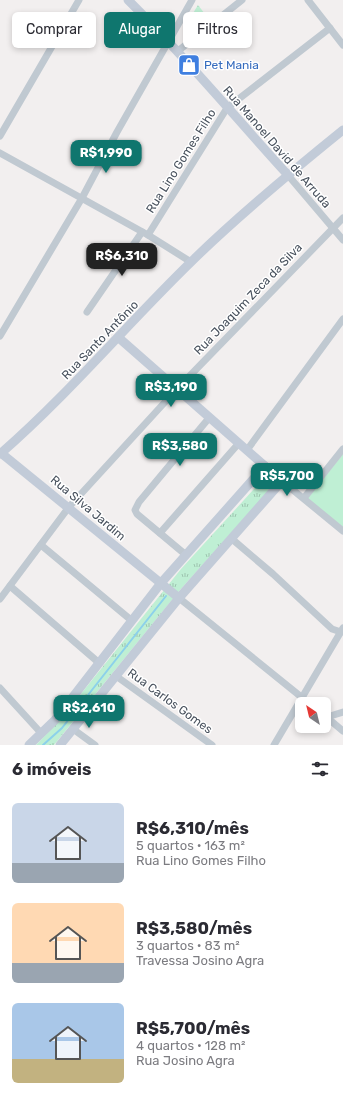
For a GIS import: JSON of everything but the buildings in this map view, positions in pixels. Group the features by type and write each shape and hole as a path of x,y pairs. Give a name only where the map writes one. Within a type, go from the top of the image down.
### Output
{"street":[{"path":"0,136 79,0"},
{"path":"175,30 192,0"},
{"path":"178,51 242,0"},
{"path":"308,0 343,45"},
{"name":"Rua Manoel David de Arruda","path":"133,2 142,12"},
{"name":"Rua Lino Gomes Filho","path":"87,312 145,233 227,108 330,28"},
{"path":"0,336 82,198 165,48"},
{"name":"Rua Manoel David de Arruda","path":"175,48 287,174 343,240"},
{"name":"Rua Santo Antônio","path":"0,453 52,406 191,262 287,174 343,130"},
{"path":"0,153 145,233 191,262"},
{"name":"Rua Joaquim Zeca da Silva","path":"0,599 69,507 176,390 343,218"},
{"path":"247,450 343,319"},
{"path":"118,338 176,390 342,531"},
{"path":"186,555 135,512 139,502 209,418"},
{"path":"160,533 239,443"},
{"path":"304,498 343,450"},
{"name":"Rua Silva Jardim","path":"0,453 69,507 178,597"},
{"path":"29,745 55,720 131,620 186,555 266,466"},
{"path":"60,745 178,597 232,539 282,480"},
{"path":"232,539 274,574 332,629 342,630 303,697"},
{"path":"41,545 131,620"},
{"path":"10,586 98,662"},
{"path":"178,597 301,697"},
{"name":"Rua Carlos Gomes","path":"116,676 212,745"},
{"path":"0,688 41,733"},
{"path":"274,745 295,710"},
{"path":"331,715 343,712"},
{"path":"331,721 343,731"},
{"path":"73,729 94,745"}],"green space":[{"path":"198,5 203,12 194,12"},
{"path":"343,454 343,527 307,499"},
{"path":"264,478 273,486 180,590 54,745 36,745 60,720 181,569"}],"waterway":[{"path":"43,745 62,728 166,596"}],"place":[{"name":"Pet Mania","path":"189,65"}]}
